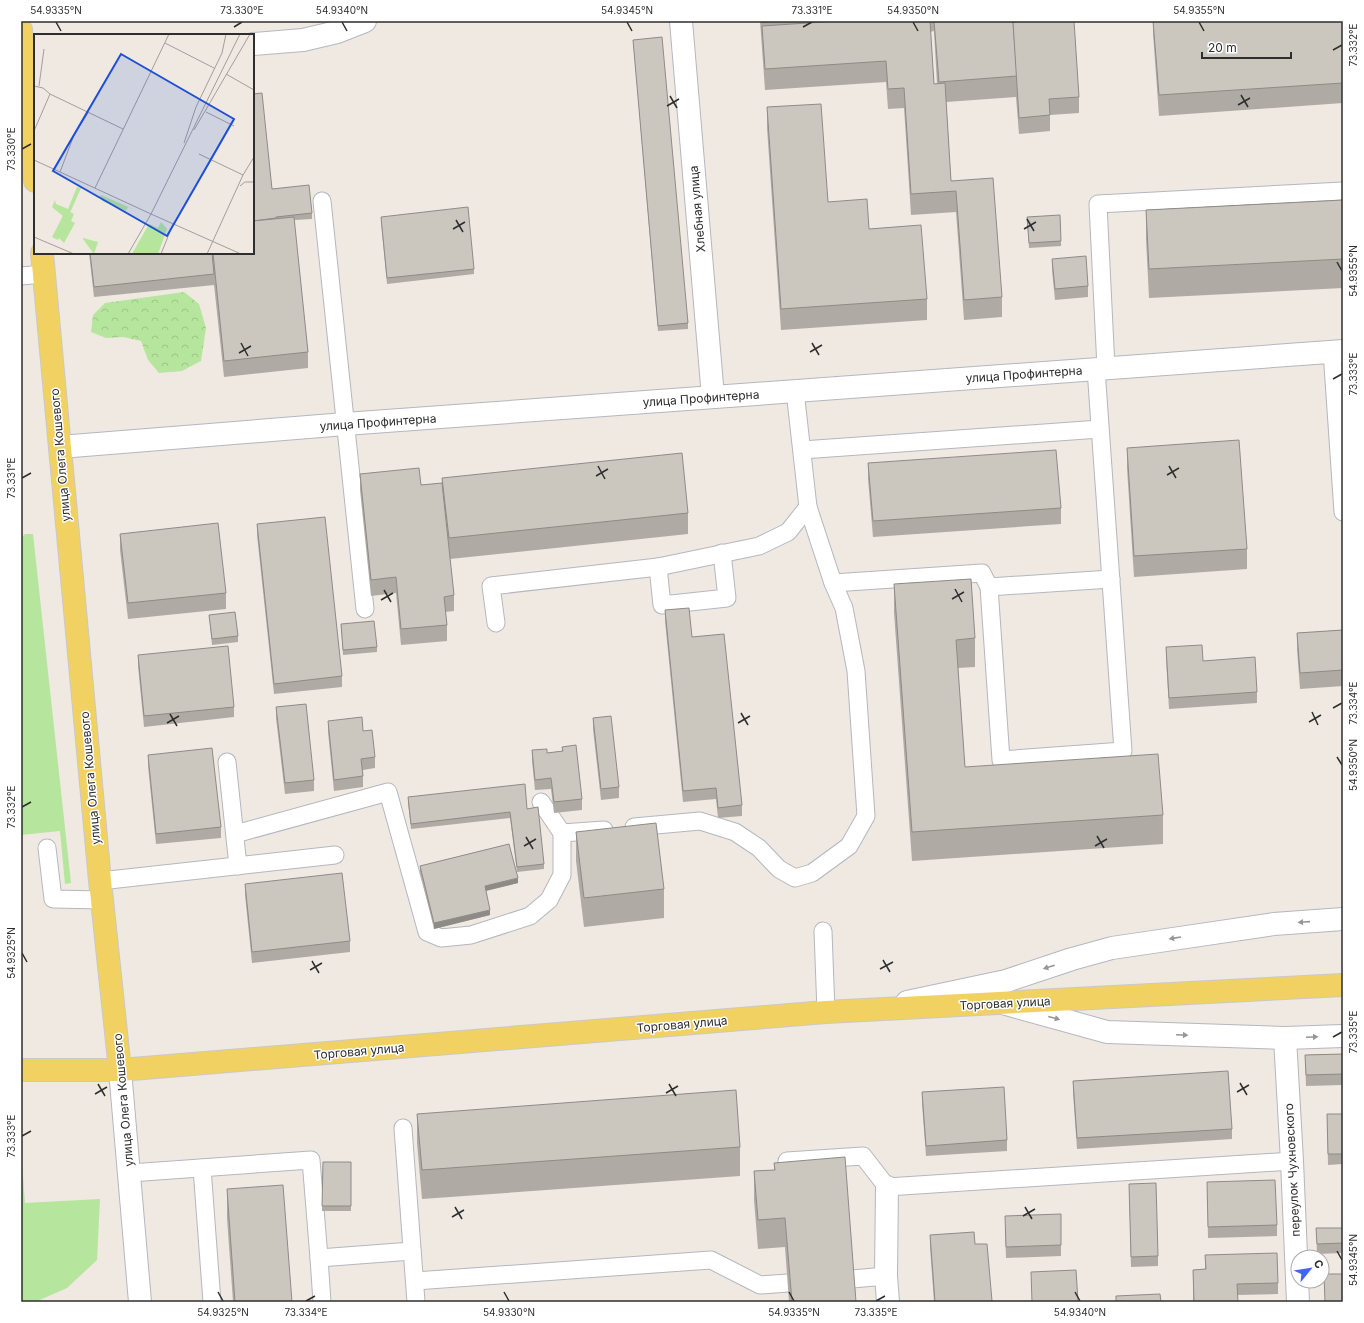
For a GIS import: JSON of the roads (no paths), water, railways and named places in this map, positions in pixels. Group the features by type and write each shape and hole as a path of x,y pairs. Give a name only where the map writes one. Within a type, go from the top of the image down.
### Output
{"main road":[{"path":"21,30 30,66 34,158"},
{"name":"улица Олега Кошевого","path":"43,263 101,890 120,1070"},
{"name":"Торговая улица","path":"21,1070 120,1070 826,1012 1343,985"}],"street":[{"path":"254,44 303,40 337,32 365,21"},
{"name":"Хлебная улица","path":"681,21 713,397"},
{"name":"улица Профинтерна","path":"60,447 345,424 1337,351"},
{"path":"863,1011 1006,981 1072,959 1112,948 1274,924 1343,919"},
{"path":"1002,1004 1107,1032 1285,1038 1343,1036"},
{"name":"переулок Чухновского","path":"1285,1038 1298,1302"},
{"name":"улица Олега Кошевого","path":"120,1070 140,1302"},
{"path":"887,1187 886,1276 888,1302"}],"lane":[{"path":"833,583 982,573 989,587 1000,760 1123,751 1100,429 1101,368 1098,204 1343,191"},
{"path":"322,202 365,609"},
{"path":"21,276 43,263"},
{"path":"1337,351 1343,512"},
{"path":"562,833 700,822 735,832 759,848 779,869 795,878 812,873 848,846 866,816 856,671 844,608 833,583 808,507 795,391"},
{"path":"802,450 1100,429"},
{"path":"496,623 491,586 658,568 759,546 788,532 808,507"},
{"path":"658,568 662,605 727,598 722,553"},
{"path":"989,587 1111,578"},
{"path":"227,762 238,866"},
{"path":"234,834 388,792 427,932 441,938 471,935 530,916 549,900 562,875 562,833 541,802"},
{"path":"47,848 53,899 238,866 335,856"},
{"path":"823,931 826,1012"},
{"path":"403,1128 416,1302"},
{"path":"787,1161 864,1156 887,1187 1292,1161"},
{"path":"130,1173 311,1160 322,1302"},
{"path":"202,1168 212,1302"},
{"path":"318,1258 412,1251"},
{"path":"415,1282 711,1260 760,1285 788,1283"},
{"path":"852,1278 886,1276"}]}
